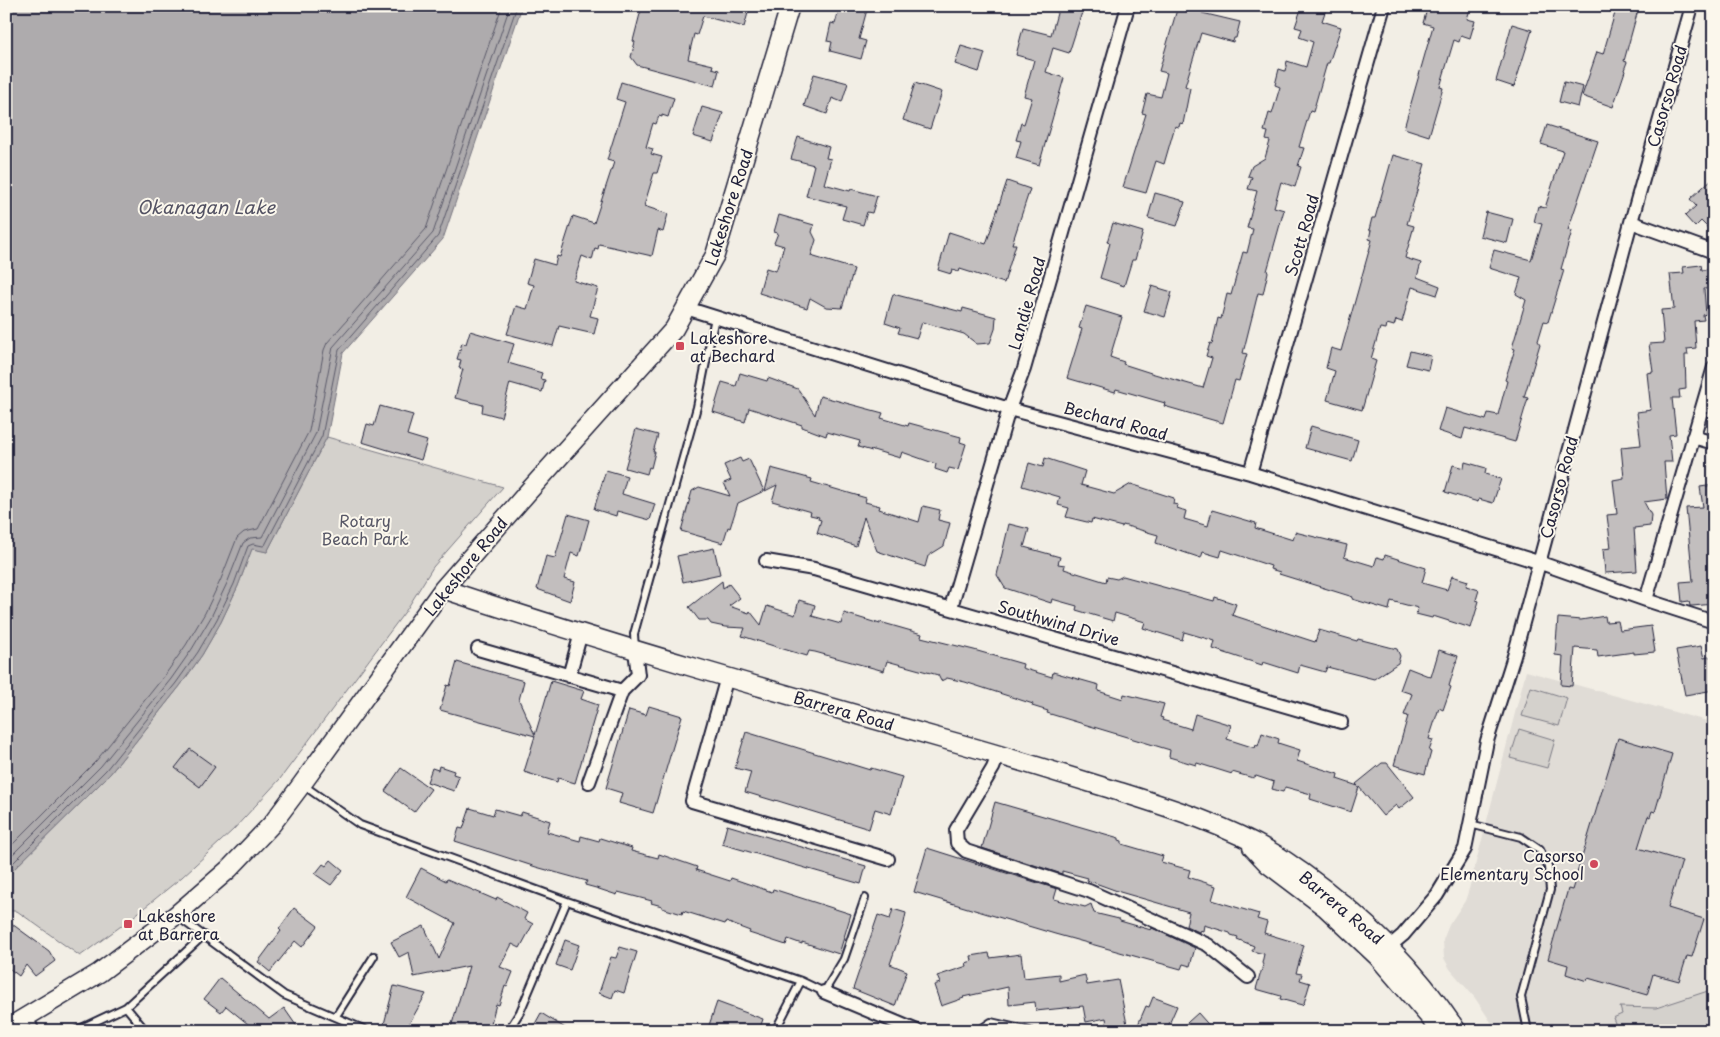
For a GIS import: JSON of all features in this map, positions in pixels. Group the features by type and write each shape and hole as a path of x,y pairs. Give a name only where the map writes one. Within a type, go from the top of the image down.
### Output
{"main road":[{"name":"Lakeshore Road","path":"6,1030 33,1024 176,915 235,862 272,824 443,589 520,500 674,329 715,255 790,6"},
{"name":"Barrera Road","path":"443,589 635,650 998,754 1189,814 1243,838 1268,864 1383,951"},
{"path":"1383,951 1438,1031"},
{"path":"1383,951 1442,1008 1457,1031"}],"street":[{"name":"Landie Road","path":"951,607 1009,409 1024,369 1128,6"},
{"name":"Scott Road","path":"1250,473 1384,6"},
{"name":"Casorso Road","path":"1383,951 1403,935 1437,895 1465,849 1487,741 1514,656 1630,222 1692,6"},
{"path":"1630,222 1714,252"},
{"name":"Bechard Road","path":"686,308 1009,409 1250,473 1538,562 1714,622"},
{"path":"1646,600 1714,367"},
{"path":"1693,437 1714,443"},
{"name":"Southwind Drive","path":"766,561 814,569 951,607 1341,722"},
{"path":"569,676 581,633"},
{"path":"478,649 622,691"},
{"path":"589,782 622,691 638,676 635,650"},
{"path":"727,677 692,800 888,858"},
{"path":"998,754 993,768 956,830 957,843 966,851 1089,891 1200,941 1208,945 1248,977"},
{"path":"824,992 917,1031"}],"lane":[{"path":"635,650 634,634 697,407 715,317"},
{"path":"302,784 360,825 567,901 802,981 824,992 844,959 865,898"},
{"path":"1470,824 1521,838 1540,850 1548,867 1550,890 1520,998 1528,1031"},
{"path":"508,1031 520,1012 567,901"},
{"path":"176,915 284,995 368,1031"},
{"path":"75,1031 126,1007 204,935"},
{"path":"336,1016 374,956"},
{"path":"775,1031 802,981"},
{"path":"126,1007 146,1031"},
{"path":"978,1031 991,1022 1030,1031"}],"shaded area":[{"name":"Casorso Elementary School","path":"1526,671 1714,723 1714,1026 1700,1031 1497,1031 1475,998 1450,969 1444,958 1443,940 1449,925 1465,901 1469,889"}],"green space":[{"name":"Rotary Beach Park","path":"327,437 503,487 433,567 407,609 280,779 233,830 182,877 128,921 80,956 17,911 6,911 6,877 110,774 180,686 202,655 221,622 238,586 252,548 267,552"},
{"path":"1531,687 1567,698 1559,726 1522,716"},
{"path":"1519,729 1555,740 1547,768 1510,758"},
{"path":"1714,989 1714,1021 1683,1031 1618,1031 1613,1018 1622,1014 1620,1007 1656,1008"}],"water":[{"name":"Okanagan Lake","path":"6,6 522,6 443,239 343,353 327,437 267,552 252,549 238,586 221,622 202,655 180,686 110,774 6,877"}],"building":[{"path":"642,6 750,6 744,27 703,16 697,35 694,34 688,59 713,65 712,68 719,70 715,86 637,65 631,57"},
{"path":"840,6 868,6 859,39 866,41 861,59 830,51 832,42 827,41 831,23 835,24"},
{"path":"1059,6 1084,6 1069,53 1053,48 1046,72 1064,78 1039,165 1016,158 1021,141 1016,140 1021,123 1024,124 1032,98 1024,96 1034,60 1016,55 1023,28 1051,35"},
{"path":"1178,6 1204,6 1202,13 1240,22 1236,38 1234,38 1233,42 1201,33 1185,86 1190,88 1183,124 1180,123 1179,127 1175,126 1164,164 1156,161 1146,193 1123,187 1146,114 1142,113 1147,94 1161,97 1167,73 1159,71"},
{"path":"1302,6 1327,6 1322,21 1341,27 1329,63 1327,63 1313,112 1310,111 1299,147 1304,148 1298,166 1301,167 1295,187 1281,182 1274,207 1284,210 1267,271 1263,294 1258,293 1243,353 1247,354 1239,381 1235,380 1223,423 1164,406 1165,403 1116,389 1115,392 1067,378 1082,329 1079,328 1086,306 1122,317 1110,357 1124,362 1123,364 1203,388 1212,358 1206,356 1210,343 1212,344 1218,318 1221,319 1227,294 1231,295 1243,252 1247,253 1253,229 1247,228 1257,191 1248,189 1252,177 1248,176 1252,166 1265,158 1270,141 1266,140 1268,132 1264,131 1269,113 1272,114 1280,87 1275,85 1279,69 1285,71 1287,61 1306,67 1313,42 1299,37 1302,29 1295,27"},
{"path":"1428,6 1471,6 1467,19 1475,21 1470,38 1461,35 1459,42 1454,40 1440,87 1443,88 1429,136 1404,128 1433,26 1423,23"},
{"path":"1617,6 1638,10 1624,61 1627,62 1625,71 1613,107 1582,96 1597,52 1603,54"},
{"path":"1512,24 1532,30 1514,87 1496,81"},
{"path":"961,46 985,53 979,72 955,64"},
{"path":"814,74 848,83 842,102 832,98 827,114 804,106"},
{"path":"621,82 674,98 668,117 659,116 656,124 653,123 646,147 653,149 651,154 662,157 657,173 654,173 644,206 668,214 663,232 658,230 652,256 599,244 598,249 595,248 592,260 582,256 574,281 598,288 590,316 598,318 594,334 559,326 553,346 507,334 516,306 527,309 534,285 527,283 534,259 555,265 557,256 560,257 573,216 594,223 614,162 607,160 625,102 616,99"},
{"path":"1564,82 1583,87 1578,107 1559,102"},
{"path":"915,83 942,92 930,129 903,120"},
{"path":"702,107 723,113 713,142 693,136"},
{"path":"1547,125 1598,141 1568,230 1572,231 1561,269 1564,270 1548,322 1544,321 1538,341 1540,344 1524,397 1528,398 1515,442 1465,428 1462,439 1438,431 1445,408 1486,420 1488,413 1498,415 1507,381 1505,380 1515,349 1512,348 1526,300 1516,294 1521,278 1489,268 1494,250 1531,260 1542,224 1534,222 1538,206 1545,208 1563,151 1541,144"},
{"path":"798,137 829,147 826,158 831,159 824,184 877,196 872,213 867,212 863,225 842,219 846,206 806,196 814,165 791,159"},
{"path":"1393,155 1425,164 1407,224 1414,226 1405,258 1421,263 1417,277 1440,286 1437,295 1412,287 1402,322 1396,320 1394,326 1387,324 1386,329 1380,328 1371,359 1376,361 1362,410 1327,400 1335,371 1326,368 1331,348 1341,351 1372,240 1369,239 1371,230 1369,230 1372,218 1375,218"},
{"path":"1714,177 1714,234 1701,221 1695,227 1685,216 1696,206 1690,199"},
{"path":"1007,181 1030,189 1012,244 1016,244 1004,283 960,269 959,272 952,270 951,274 938,270 949,232 986,244"},
{"path":"1155,193 1185,202 1177,226 1148,218"},
{"path":"1486,212 1513,219 1507,243 1480,236"},
{"path":"779,215 814,225 812,232 816,240 811,256 854,269 842,308 826,307 810,298 807,308 759,293 766,268 776,271 784,246 774,243 778,233 774,232"},
{"path":"1113,223 1143,232 1135,260 1132,260 1124,286 1100,278 1110,243 1107,242"},
{"path":"1701,265 1702,270 1714,269 1714,288 1704,289 1706,314 1703,315 1704,320 1694,321 1696,348 1687,349 1688,355 1685,355 1686,389 1679,390 1680,398 1672,398 1676,434 1669,435 1672,462 1664,462 1667,499 1644,502 1651,515 1650,526 1634,528 1637,571 1605,573 1603,549 1611,548 1607,515 1617,514 1613,480 1624,478 1621,447 1641,445 1637,412 1651,410 1647,373 1653,372 1649,344 1664,343 1661,310 1674,309 1670,274 1684,273 1683,267"},
{"path":"1152,286 1172,292 1165,317 1144,311"},
{"path":"893,294 962,312 963,308 996,317 995,329 990,343 977,344 964,334 922,322 917,338 898,333 900,328 885,323"},
{"path":"470,331 514,344 508,363 542,373 540,379 545,380 542,392 510,383 501,417 482,412 483,405 455,398 463,369 459,368 461,360 457,359 462,343 466,344"},
{"path":"1410,351 1431,356 1428,370 1406,365"},
{"path":"740,373 767,381 768,378 798,389 815,415 820,396 883,413 881,418 908,426 909,423 961,437 960,442 966,444 958,470 949,468 947,473 935,469 936,464 902,452 900,458 858,447 860,441 827,432 826,436 802,427 802,425 749,408 745,422 713,412 722,382 736,386"},
{"path":"380,406 413,415 407,435 427,441 421,460 362,442 367,424 374,426"},
{"path":"1311,426 1358,440 1352,461 1305,448"},
{"path":"636,429 658,435 651,468 649,467 647,474 625,468"},
{"path":"740,458 742,462 749,459 764,491 738,503 723,543 681,531 692,491 699,487 730,496 724,483 731,480 724,465"},
{"path":"1045,458 1085,471 1081,485 1114,494 1131,484 1174,498 1173,504 1178,505 1177,508 1186,511 1184,519 1208,526 1212,510 1256,523 1255,528 1293,540 1295,532 1347,545 1344,557 1374,566 1377,557 1384,559 1385,555 1426,568 1422,583 1447,590 1452,576 1468,581 1466,586 1479,590 1476,600 1479,601 1471,628 1433,616 1432,618 1416,614 1418,608 1391,601 1389,610 1352,599 1353,597 1279,574 1280,572 1270,569 1271,566 1222,550 1220,557 1203,552 1201,558 1156,543 1158,535 1123,525 1122,527 1092,519 1091,523 1066,517 1069,508 1058,505 1060,497 1022,486 1029,463 1043,467"},
{"path":"1465,462 1486,468 1485,474 1501,479 1493,503 1479,499 1478,502 1445,492 1453,465 1464,468"},
{"path":"771,468 812,479 811,482 866,498 865,502 880,506 879,509 919,522 923,506 940,510 938,520 950,523 944,546 928,556 925,567 877,551 864,517 856,546 817,533 821,520 818,519 819,517 810,515 811,512 772,501 777,485 765,491"},
{"path":"606,470 627,476 622,494 655,504 650,520 617,511 616,516 594,509"},
{"path":"1714,485 1714,604 1690,606 1689,601 1682,602 1680,582 1693,581 1686,508 1703,507 1700,487"},
{"path":"568,514 589,520 579,556 571,553 564,579 575,582 570,601 537,589 546,556 555,558"},
{"path":"1009,524 1029,529 1024,547 1060,557 1058,564 1065,565 1064,569 1106,582 1107,577 1117,579 1123,576 1214,601 1215,597 1236,604 1232,615 1315,642 1319,630 1357,641 1358,639 1397,649 1400,656 1398,663 1374,679 1327,667 1325,672 1300,665 1298,673 1263,662 1262,665 1213,649 1215,641 1184,632 1182,640 1143,628 1145,622 1115,613 1113,621 1076,610 1077,606 1052,599 1051,603 1005,588 997,575"},
{"path":"714,548 720,574 683,582 677,556"},
{"path":"722,581 723,588 729,584 740,598 729,606 749,613 750,611 761,625 767,606 795,615 799,600 815,605 812,616 841,624 844,613 880,624 880,622 922,634 921,637 1023,664 1022,668 1052,677 1053,672 1099,685 1098,691 1123,699 1124,694 1164,704 1160,717 1163,718 1162,720 1191,729 1195,714 1231,725 1227,739 1255,748 1256,745 1258,746 1262,733 1279,739 1278,743 1300,750 1297,761 1338,774 1337,779 1358,786 1356,784 1382,763 1387,763 1414,797 1399,809 1396,805 1383,816 1359,787 1351,812 1310,799 1311,794 1285,787 1283,792 1272,789 1274,782 1256,776 1253,778 1232,772 1232,774 1197,763 1196,765 1169,757 1170,750 1047,713 1048,711 1032,706 1033,704 965,682 947,678 941,681 938,675 887,661 884,671 815,652 809,651 807,656 780,648 742,636 745,628 725,627 711,624 708,620 699,620 689,607"},
{"path":"1605,616 1606,622 1618,621 1620,630 1651,626 1655,652 1634,654 1634,652 1598,657 1597,650 1575,648 1572,686 1561,685 1563,656 1555,655 1558,618 1581,620"},
{"path":"1701,646 1704,658 1714,656 1714,690 1685,695 1676,650"},
{"path":"1439,650 1458,656 1449,686 1451,687 1443,710 1439,708 1429,739 1433,740 1425,774 1394,765 1408,716 1404,715 1412,694 1400,690 1408,668 1431,677"},
{"path":"457,662 524,681 519,700 535,735 551,681 584,691 581,699 598,705 575,783 558,778 557,782 524,772 535,736 440,710 447,685 450,686"},
{"path":"649,706 682,716 653,813 619,803 622,793 606,788 629,710 646,715"},
{"path":"746,732 870,770 871,768 902,777 891,814 875,809 869,829 745,792 751,772 735,768"},
{"path":"1618,738 1672,754 1655,812 1652,811 1650,817 1648,816 1638,848 1682,861 1668,908 1704,919 1692,957 1687,956 1679,981 1653,974 1647,995 1588,978 1587,981 1566,974 1568,965 1548,959 1568,889 1572,890"},
{"path":"190,749 215,767 200,787 175,768"},
{"path":"439,766 454,771 453,774 459,776 454,791 427,782 432,768 438,770"},
{"path":"401,768 431,789 414,812 385,791"},
{"path":"995,802 1119,838 1122,844 1163,856 1161,862 1190,870 1188,877 1216,886 1212,900 1259,914 1257,919 1267,922 1264,933 1304,945 1296,973 1302,974 1300,980 1310,983 1304,1003 1302,1005 1280,999 1281,996 1256,989 1264,954 1252,951 1254,946 1237,939 1238,937 1230,933 1204,925 1203,931 1200,930 1199,932 1186,926 1189,912 1120,892 1087,880 1088,878 1062,871 1062,874 982,848"},
{"path":"470,808 493,815 495,809 520,816 522,812 550,821 547,832 580,841 581,836 599,841 600,838 632,848 631,851 658,858 659,854 697,867 696,870 730,881 731,878 772,892 773,889 851,914 839,954 788,939 786,945 749,933 750,931 726,922 725,924 683,911 682,914 662,908 662,906 651,903 652,901 618,892 617,895 585,885 587,881 455,841 459,828 463,829"},
{"path":"727,825 866,866 861,884 722,844"},
{"path":"927,848 1057,889 1054,899 1085,907 1091,904 1094,913 1151,930 1152,928 1195,948 1190,966 1183,964 1181,969 914,892"},
{"path":"331,860 343,870 331,885 315,874 323,864 326,866"},
{"path":"421,868 446,881 447,879 496,900 497,897 527,913 524,919 533,924 520,948 512,944 500,967 513,972 507,987 505,986 499,1005 496,1004 489,1031 470,1027 469,1031 450,1031 469,966 414,977 409,952 399,957 391,942 424,926 439,959 455,923 406,897"},
{"path":"294,908 318,926 302,947 295,941 270,972 258,962 281,931 279,929"},
{"path":"893,909 906,913 890,964 907,971 895,1006 853,989 878,915 890,919"},
{"path":"12,924 49,951 55,961 35,976 26,965 19,976 6,966 6,930"},
{"path":"565,940 579,945 570,970 556,965"},
{"path":"620,947 637,952 624,993 615,990 612,998 599,993 611,957 616,958"},
{"path":"989,953 990,958 1021,954 1024,978 1059,974 1059,981 1085,975 1087,985 1118,980 1128,1029 1108,1031 1106,1018 1086,1022 1083,1006 1036,1011 1035,1002 1009,1005 1008,987 963,997 941,1006 934,985 940,983 937,976 967,966 966,963 972,961 971,956"},
{"path":"220,978 269,1019 284,1008 300,1031 252,1031 254,1029 226,1006 221,1012 204,999"},
{"path":"394,986 426,994 405,1031 395,1031 384,1024"},
{"path":"1153,997 1177,1006 1166,1031 1146,1031 1137,1027 1146,1006 1149,1007"},
{"path":"717,1002 763,1019 759,1031 707,1031"},
{"path":"541,1013 570,1031 531,1031"},
{"path":"1198,1013 1214,1031 1178,1031"}],"place":[{"name":"Lakeshore at Bechard","path":"680,346"},
{"name":"Casorso Elementary School","path":"1594,864"},
{"name":"Lakeshore at Barrera","path":"128,924"}]}
